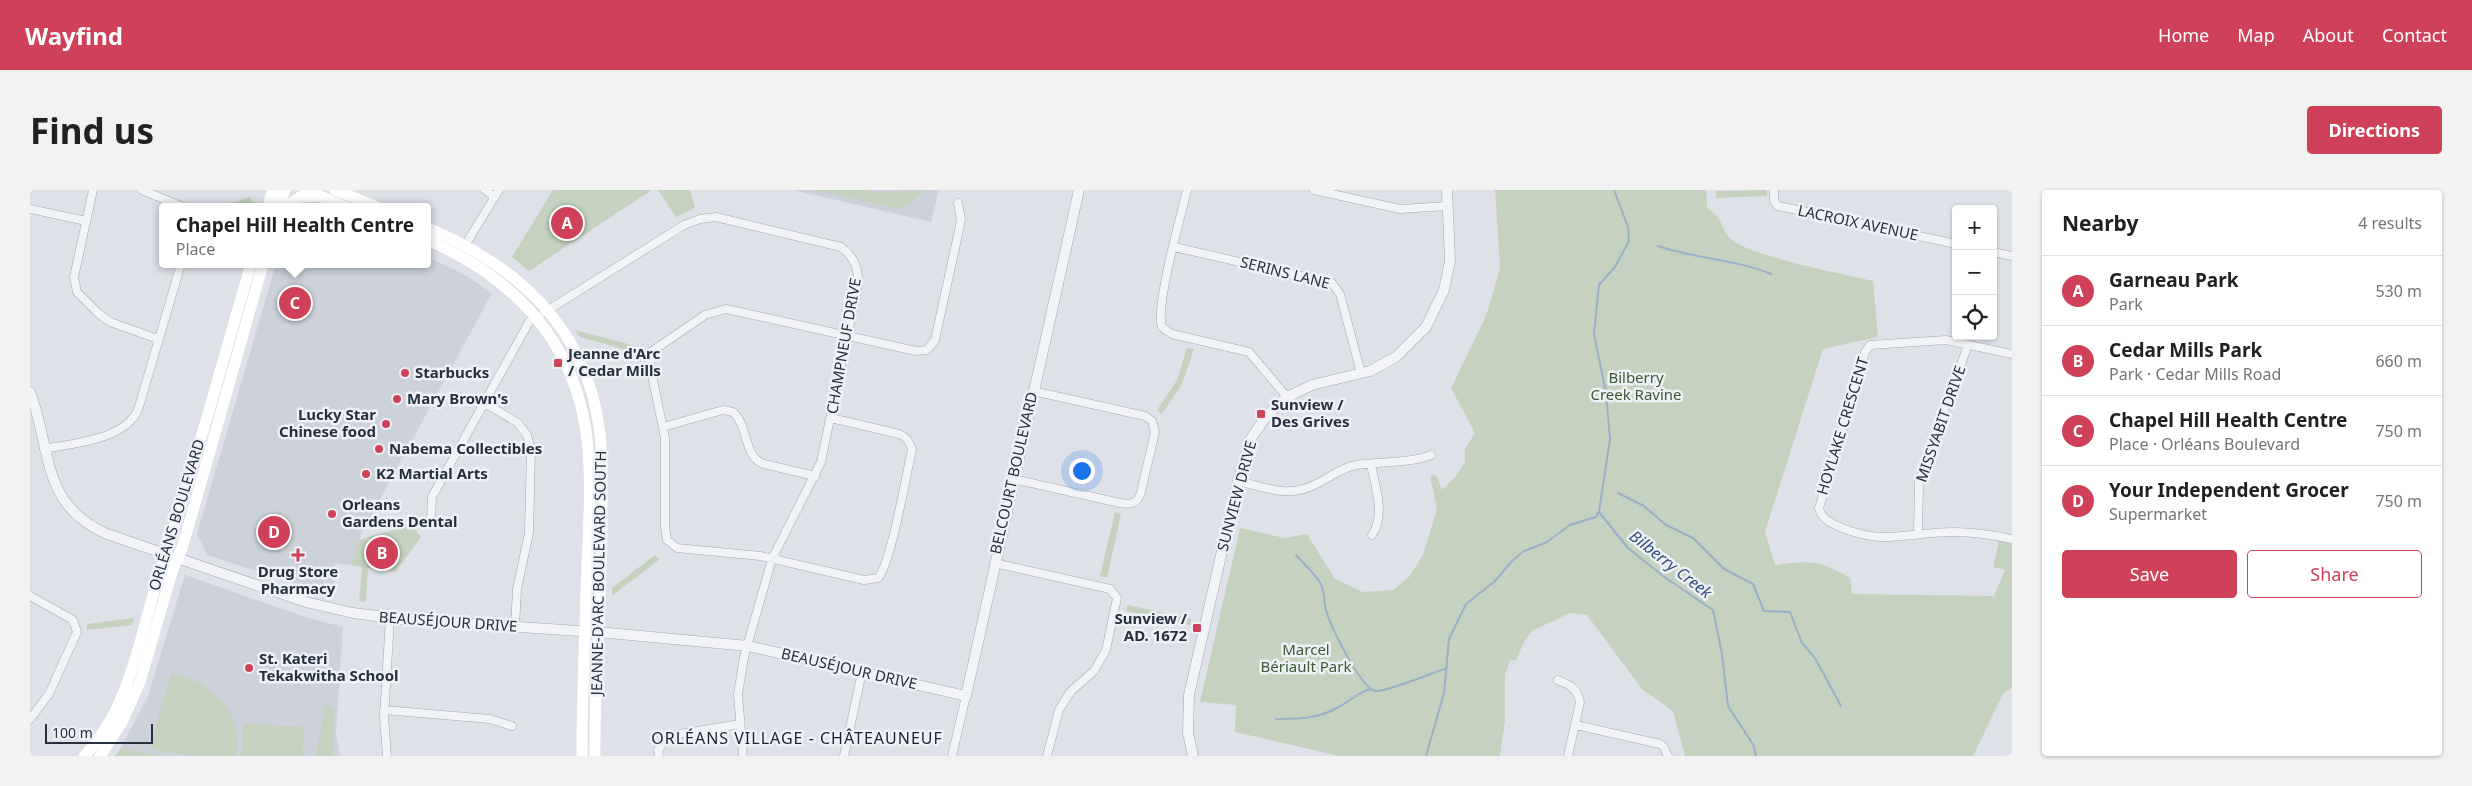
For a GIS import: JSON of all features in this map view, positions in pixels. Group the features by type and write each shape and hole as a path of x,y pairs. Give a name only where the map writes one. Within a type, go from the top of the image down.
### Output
{"main road":[{"path":"264,190 266,203"},
{"path":"268,203 273,190"},
{"path":"280,203 284,190"},
{"path":"306,190 336,203"},
{"path":"335,190 367,203"},
{"path":"291,203 300,197 322,197"},
{"name":"JEANNE-D'ARC BOULEVARD SOUTH","path":"431,230 462,250 518,280 549,311 579,359 592,393 600,429 602,520 595,756"},
{"name":"JEANNE-D'ARC BOULEVARD SOUTH","path":"431,241 462,250 513,292 537,318 566,365 581,409 586,431 589,519 582,756"},
{"name":"ORLÉANS BOULEVARD","path":"171,556 221,366 250,268"},
{"name":"ORLÉANS BOULEVARD","path":"93,754 128,679 171,556 233,370 262,268"},
{"path":"221,366 233,370"}],"street":[{"path":"93,190 74,277 77,292 110,322 158,339"},
{"path":"142,190 173,203"},
{"path":"462,250 497,194 485,190"},
{"name":"BELCOURT BOULEVARD","path":"952,756 1079,190"},
{"path":"1187,190 1163,298 1162,327 1172,334 1250,352 1287,397"},
{"path":"1314,190 1400,209 1448,206"},
{"name":"SUNVIEW DRIVE","path":"1193,756 1188,732 1188,695 1238,481 1245,454 1256,429 1267,415 1287,397 1312,385 1361,373 1383,364 1402,352 1426,326 1438,305 1450,261 1447,190"},
{"name":"LACROIX AVENUE","path":"1774,190 1774,201 1778,206 1952,243"},
{"path":"831,418 899,434 908,439 912,450 884,569 878,578 864,580 772,559 677,548 667,540 663,427 650,366 651,352 712,311 732,310 916,351 923,352 932,348 936,340 960,230 961,219 958,203"},
{"path":"30,209 86,221"},
{"name":"CHAMPNEUF DRIVE","path":"431,519 432,497 525,327 537,318 684,225 700,219 716,217 833,244 848,252 854,260 858,276 825,448 815,476 772,559 748,646 738,694 743,756"},
{"name":"SERINS LANE","path":"1174,247 1332,283 1340,294 1361,373"},
{"path":"1997,253 2012,256"},
{"path":"44,449 114,433 127,426 138,410 180,268"},
{"name":"HOYLAKE CRESCENT","path":"2012,354 1946,340 1870,345 1867,348 1819,508 1822,518 1838,526 1878,536 1972,532 2012,539"},
{"name":"MISSYABIT DRIVE","path":"1918,534 1919,482 1968,345"},
{"path":"1013,479 1120,503 1133,503 1140,497 1155,432 1152,421 1145,416 1033,391"},
{"name":"BEAUSÉJOUR DRIVE","path":"30,392 57,491 78,517 107,534 306,602 353,613 390,618 748,646 966,696"},
{"path":"483,402 518,423 530,442 529,534 517,589 515,627"},
{"path":"663,427 723,410 733,412 742,422 751,451 757,461 815,476"},
{"path":"1238,481 1284,492 1297,492 1306,490 1350,467 1416,460 1431,455"},
{"path":"1370,464 1380,515 1378,527 1372,535"},
{"path":"994,563 1110,589 1117,598 1106,650 1094,671 1072,691 1058,710 1047,756"},
{"path":"30,596 73,620 77,632 49,694 30,719"},
{"path":"387,756 383,728 390,618"},
{"path":"844,756 862,672"},
{"path":"1558,680 1572,686 1578,693 1580,702 1568,756"},
{"path":"384,710 490,719 512,726"},
{"path":"659,756 658,750 668,736 740,724"},
{"path":"1576,725 1660,744 1668,756"}],"shaded area":[{"path":"793,190 939,190 931,222"},
{"path":"431,258 465,275 492,293 361,534 351,565 335,563 332,596 207,555 197,534 275,268 431,268"},
{"name":"St. Kateri Tekakwitha School","path":"185,575 305,617 343,627 336,733 340,756 158,756 121,748 148,696"}],"green space":[{"path":"553,190 652,190 529,271 512,257"},
{"path":"658,190 690,190 695,208 676,217"},
{"path":"813,190 869,190 874,193 923,190 912,204 900,209"},
{"name":"Bilberry Creek Ravine","path":"1495,190 1706,190 1707,208 1717,216 1730,238 1740,245 1775,258 1873,281 1878,337 1823,349 1765,532 1775,565 1806,562 1830,567 1850,578 1852,594 1994,596 2005,570 1993,567 1999,541 2012,544 2012,688 2003,694 1973,756 1685,756 1673,711 1642,689 1587,615 1570,613 1532,631 1524,642 1516,660 1510,660 1505,675 1505,721 1500,756 1339,756 1235,732 1236,705 1200,702 1240,528 1285,538 1307,534 1335,579 1363,592 1393,590 1409,577 1423,555 1437,509 1430,476 1436,475 1442,490 1456,476 1465,462 1465,449 1475,433 1451,388 1486,316 1500,268"},
{"path":"1767,190 1767,196 1716,198 1716,191"},
{"path":"250,197 253,203 232,203"},
{"path":"575,330 636,346 634,352 580,337"},
{"path":"1187,348 1194,349 1182,384 1162,414 1157,410 1177,380"},
{"path":"1115,512 1121,514 1107,578 1100,576"},
{"path":"411,525 421,537 395,572 368,568 366,602 359,601 362,567 351,565 359,540"},
{"path":"655,555 660,559 612,596 612,588"},
{"path":"1128,605 1192,619 1190,625 1126,611"},
{"path":"134,618 132,625 87,630 87,624"},
{"path":"171,673 199,683 212,691 222,701 230,712 235,725 237,740 236,756 177,754 150,747"},
{"path":"325,706 332,706 333,756 316,756"},
{"path":"243,724 304,727 302,756 242,756"},
{"path":"121,748 159,756 115,756"}],"waterway":[{"name":"Bilberry Creek","path":"1614,190 1628,227 1629,241 1615,267 1599,285 1594,334 1606,393 1610,439 1599,512 1628,548 1663,576 1713,610 1722,654 1728,706 1754,746 1756,756"},
{"path":"1658,246 1686,254 1743,265 1771,274"},
{"path":"1618,493 1644,506 1666,525 1693,538 1724,569 1753,584 1764,611 1790,612 1802,643 1815,658 1841,706"},
{"path":"1426,756 1444,693 1449,639 1466,604 1495,581 1512,561 1524,551 1547,542 1570,525 1596,517 1598,513"},
{"path":"1296,555 1321,584 1324,591 1326,610 1333,628 1346,655 1369,687 1375,691 1380,691 1447,668"},
{"path":"1276,719 1300,718 1330,712 1362,692 1371,689"}],"place":[{"name":"Garneau Park","path":"567,223"},
{"name":"Chapel Hill Health Centre","path":"295,303"},
{"name":"Jeanne d'Arc / Cedar Mills","path":"558,363"},
{"name":"Starbucks","path":"405,373"},
{"name":"Mary Brown's","path":"397,399"},
{"name":"Sunview / Des Grives","path":"1261,414"},
{"name":"Lucky Star Chinese food","path":"386,424"},
{"name":"Nabema Collectibles","path":"379,449"},
{"name":"K2 Martial Arts","path":"366,474"},
{"name":"Orleans Gardens Dental","path":"332,514"},
{"name":"Your Independent Grocer","path":"274,532"},
{"name":"Cedar Mills Park","path":"382,553"},
{"name":"Drug Store Pharmacy","path":"298,555"},
{"name":"Sunview / AD. 1672","path":"1197,628"},
{"name":"St. Kateri Tekakwitha School","path":"249,668"}],"district":[{"name":"ORLÉANS VILLAGE - CHÂTEAUNEUF","path":"797,738"}],"park label":[{"name":"Marcel Bériault Park","path":"1306,658"}]}
